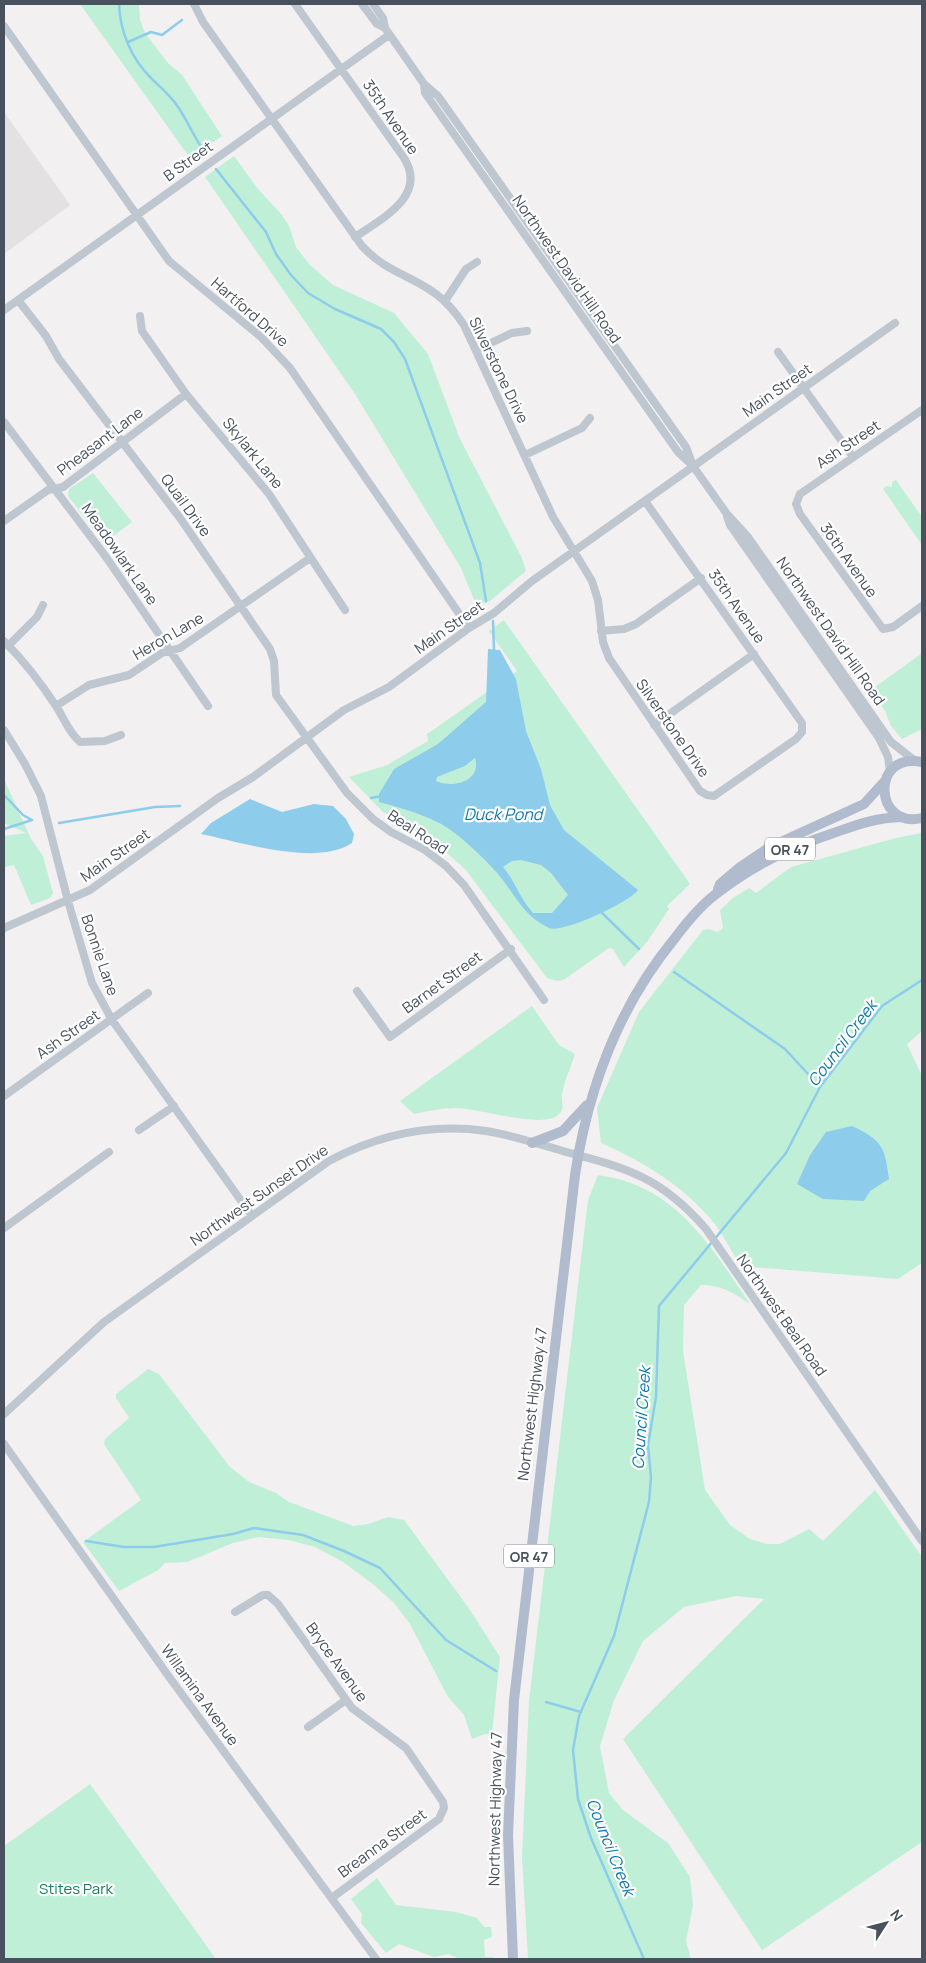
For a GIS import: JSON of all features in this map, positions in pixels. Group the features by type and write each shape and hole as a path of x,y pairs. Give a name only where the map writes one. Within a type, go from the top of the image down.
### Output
{"main road":[{"path":"890,771 897,765 918,761"},
{"name":"Northwest Highway 47","path":"717,893 720,884 770,847 864,804 885,781 890,771"},
{"path":"885,781 884,790 889,806 902,817"},
{"name":"Northwest Highway 47","path":"513,1959 508,1834 514,1700 562,1275 578,1155 589,1102 609,1047 638,992 671,942 702,906 717,893 751,869 804,844 877,818 922,818"},
{"path":"532,1143 563,1131 589,1102"}],"street":[{"name":"Silverstone Drive","path":"194,4 203,22 368,253 383,266 428,288 445,301 464,325 553,516 592,581 597,596 605,649 614,668 700,790 709,796"},
{"name":"35th Avenue","path":"296,4 406,160 411,176 408,191 400,205 355,237"},
{"name":"Northwest David Hill Road","path":"362,4 376,24 387,32 424,84 425,93 678,452 693,466 727,514 748,537 891,742 918,761"},
{"name":"Northwest David Hill Road","path":"373,4 383,18 387,32"},
{"name":"Hartford Drive","path":"4,26 169,261 261,337 290,368 469,628"},
{"name":"B Street","path":"4,310 341,69 387,32"},
{"path":"445,301 466,269 477,262"},
{"name":"Quail Drive","path":"18,300 46,336 59,359 180,518 272,654 276,695 307,738"},
{"name":"Skylark Lane","path":"140,316 142,331 186,394 269,494 345,610"},
{"name":"Main Street","path":"4,928 68,901 111,876 218,798 253,777 344,710 389,687 469,628 494,613 532,581 895,323"},
{"path":"476,350 512,333 527,331"},
{"path":"778,352 852,457"},
{"name":"Pheasant Lane","path":"4,521 48,490 63,487 186,394"},
{"name":"Ash Street","path":"796,506 800,494 922,410"},
{"path":"525,455 582,428 590,418"},
{"name":"Meadowlark Lane","path":"4,422 106,557 208,706"},
{"name":"35th Avenue","path":"645,500 800,720 802,730 796,739 720,793 709,796"},
{"name":"36th Avenue","path":"796,506 848,583 883,629 893,627 922,606"},
{"name":"Northwest David Hill Road","path":"727,514 730,525 879,738 888,757 890,771"},
{"name":"Heron Lane","path":"56,706 89,685 116,680 129,675 162,653 180,648 310,558"},
{"path":"601,631 624,629 636,624 701,578"},
{"path":"43,605 37,617 6,644 56,706 74,737 80,742 105,741 121,735"},
{"path":"654,725 754,654"},
{"name":"Bonnie Lane","path":"4,730 25,764 41,796 68,901 92,983 112,1020 252,1216"},
{"name":"Beal Road","path":"307,738 347,793 373,819 391,832 425,850 446,866 464,884 511,949 544,1000"},
{"name":"Barnet Street","path":"357,991 390,1037 511,949"},
{"name":"Ash Street","path":"4,1096 148,993"},
{"path":"139,1130 174,1106"},
{"name":"Northwest Sunset Drive","path":"4,1414 104,1322 329,1162 360,1146 390,1136 436,1129 469,1129 488,1131 578,1155"},
{"path":"4,1228 110,1152"},
{"name":"Northwest Beal Road","path":"578,1155 617,1166 653,1182 677,1198 706,1229 922,1541"},
{"name":"Willamina Avenue","path":"4,1444 167,1674 333,1897 376,1959"},
{"name":"Bryce Avenue","path":"235,1612 255,1598 268,1596 278,1604 357,1713 406,1748 440,1795 444,1808"},
{"path":"308,1727 346,1700"},
{"name":"Breanna Street","path":"333,1897 434,1823 442,1815 444,1808"}],"shaded area":[{"path":"4,112 70,205 4,254"}],"green space":[{"path":"80,4 139,4 140,20 145,33 168,63 182,75 222,136 190,158"},
{"path":"234,156 258,189 282,215 289,226 296,247 309,264 333,285 394,313 428,354 460,439 522,558 526,571 490,601 477,607 461,568 355,394 205,177"},
{"path":"93,473 132,522 104,543 68,496 69,489"},
{"path":"896,480 922,517 922,545 883,489 886,486 892,487 892,482"},
{"path":"504,620 690,884 667,906 669,909 647,942 624,967 613,949 609,948 565,979 558,981 547,978 465,869 438,845 382,811 349,777 387,765 428,741 427,734 517,671 489,631"},
{"path":"922,653 922,729 902,739 891,726 885,711 871,690"},
{"path":"4,779 31,839 43,856 53,893 50,898 31,905 14,865 5,867 4,863 4,836 26,833 4,823"},
{"path":"922,833 922,1031 907,1044 922,1076 922,1263 898,1279 741,1266 714,1223 689,1197 648,1167 601,1143 597,1108 639,1012 703,930 709,929 717,932 723,928 720,910 733,898 749,888 756,893 791,867 896,838"},
{"path":"532,1006 559,1045 575,1054 563,1090 563,1107 560,1113 552,1118 541,1120 456,1108 414,1114 400,1101"},
{"path":"598,1175 625,1181 649,1191 688,1221 720,1260 750,1304 727,1290 715,1286 701,1285 684,1305 683,1351 705,1490 730,1525 750,1539 767,1544 780,1544 809,1529 823,1541 875,1490 922,1557 922,1842 762,1950 623,1739 764,1599 736,1596 684,1607 643,1641 614,1700 600,1746 609,1793 623,1810 668,1843 690,1877 693,1906 686,1941 691,1959 528,1959 522,1857 529,1701 588,1200"},
{"path":"148,1369 159,1374 230,1467 249,1482 276,1493 289,1502 353,1526 368,1524 388,1517 404,1520 468,1607 500,1657 492,1734 485,1734 472,1739 464,1715 448,1697 410,1624 394,1603 343,1562 315,1547 289,1540 258,1537 233,1543 187,1562 165,1563 158,1570 119,1591 83,1542 141,1500 104,1444 105,1439 129,1418 116,1398 116,1394"},
{"name":"Stites Park","path":"90,1784 216,1959 4,1959 4,1846"},
{"path":"377,1878 396,1905 456,1912 477,1918 484,1927 491,1927 492,1937 484,1940 485,1957 493,1957 493,1959 460,1959 448,1954 434,1957 399,1944 386,1953 361,1923 362,1914 351,1899"}],"water":[{"name":"Duck Pond","path":"488,649 500,650 516,679 526,731 541,769 550,805 564,830 638,890 623,902 581,922 556,929 549,928 526,911 492,868 452,831 423,816 379,802 379,794 394,769 438,744 486,702","holes":["475,758 476,766 474,772 464,781 450,784 436,781 437,777 465,766","521,860 541,865 551,873 568,895 552,913 533,913 503,867 512,861"]},
{"path":"250,799 282,812 314,804 333,806 346,819 354,834 352,843 337,850 319,853 299,853 257,847 201,834 211,823"},
{"path":"852,1126 876,1140 886,1159 889,1179 870,1191 864,1201 823,1199 797,1184 810,1155 826,1132"}],"waterway":[{"path":"119,4 124,34 132,53 143,70 176,104 204,151"},
{"path":"128,42 151,32 162,35 182,20"},
{"path":"216,169 266,232 276,254 291,275 308,293 335,309 381,329 394,342 405,359 480,563 486,601"},
{"path":"493,621 494,650"},
{"path":"4,795 23,815 32,820"},
{"path":"371,798 382,796"},
{"path":"59,823 155,807 180,806"},
{"path":"4,829 32,820"},
{"path":"599,910 639,949"},
{"path":"674,972 785,1049 820,1087"},
{"name":"Council Creek","path":"644,1959 591,1838 578,1799 573,1750 579,1716 614,1636 649,1502 651,1477 648,1445 656,1397 659,1306 786,1153 820,1087 882,1006 922,980"},
{"path":"86,1541 124,1547 154,1547 233,1534 254,1528 303,1535 380,1568 446,1640 496,1671"},
{"path":"546,1702 581,1712"}]}
